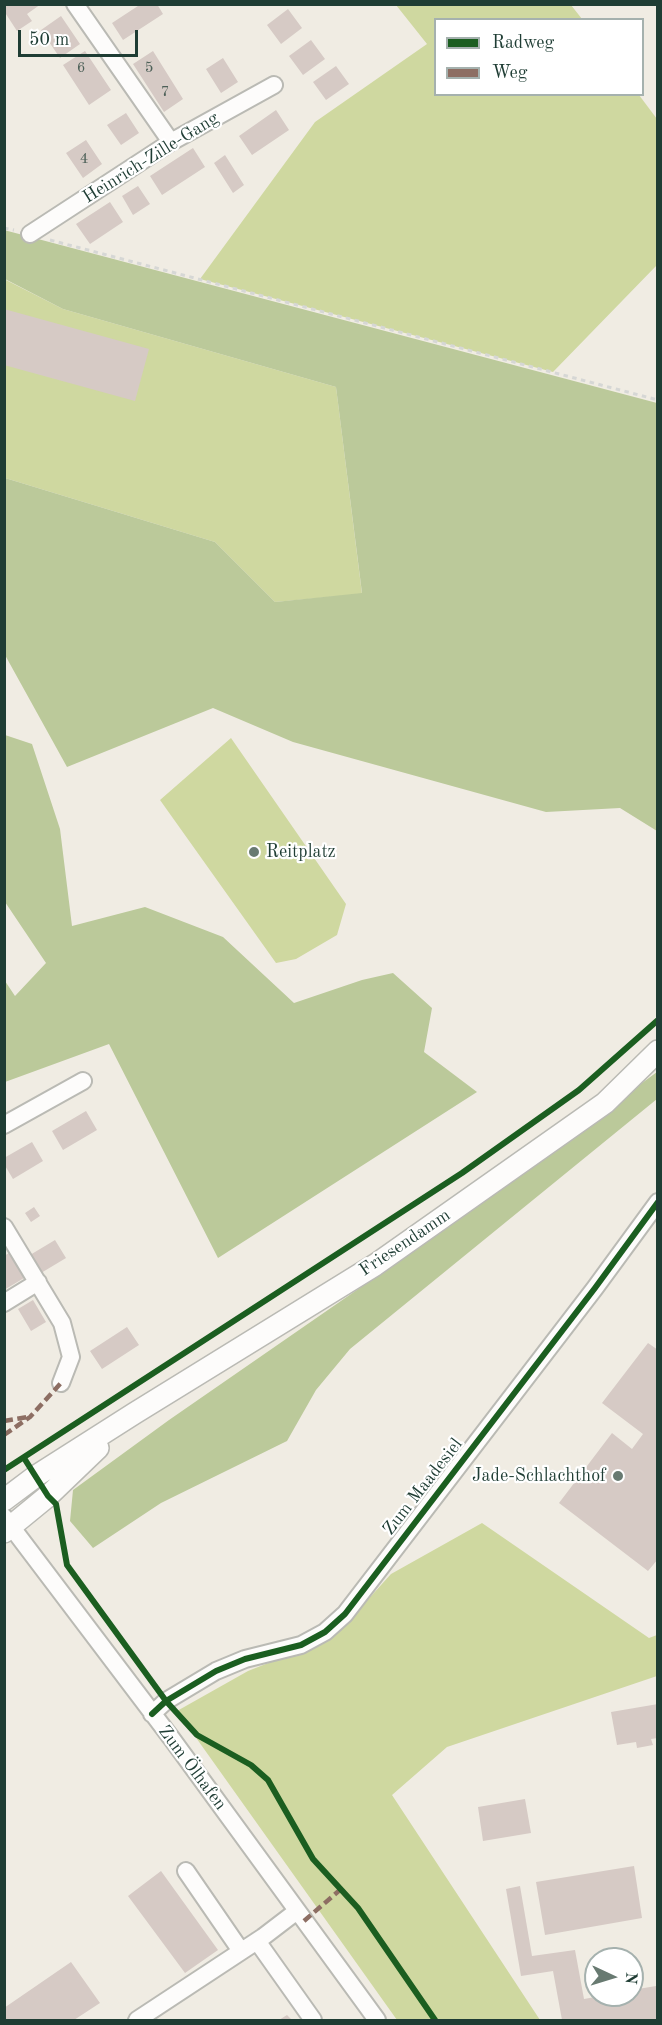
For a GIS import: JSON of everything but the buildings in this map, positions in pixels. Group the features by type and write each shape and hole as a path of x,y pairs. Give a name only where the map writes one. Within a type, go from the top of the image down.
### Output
{"main road":[{"name":"Friesendamm","path":"4,1500 36,1476 135,1413 375,1265 605,1103 657,1051"},
{"name":"Friesendamm","path":"7,1525 48,1496 135,1413"}],"street":[{"path":"75,4 171,142"},
{"name":"Heinrich-Zille-Gang","path":"30,234 171,142 274,85"},
{"path":"4,1125 83,1082"},
{"name":"Zum Maadesiel","path":"152,1714 166,1701 216,1671 245,1659 301,1645 325,1632 345,1614 588,1298 657,1202"},
{"path":"4,1227 62,1323 71,1357 61,1383"},
{"path":"4,1303 38,1282"},
{"name":"Zum Ölhafen","path":"7,1525 152,1714 377,2020"},
{"path":"186,1871 241,1951"},
{"path":"137,2020 257,1941 297,1911"},
{"path":"257,1941 313,2020"}],"path":[{"path":"4,228 657,400"}],"green space":[{"path":"396,5 571,5 581,18 434,18 434,96 640,96 657,119 657,265 553,372 200,279 315,122 427,44"},
{"path":"4,230 657,403 657,831 620,808 546,812 293,742 213,708 67,767 5,655 5,478 215,542 275,602 362,593 336,387 63,309 5,279"},
{"path":"4,279 63,309 336,387 362,594 275,602 215,542 5,478"},
{"path":"5,735 32,744 60,829 72,926 145,907 223,937 294,1003 362,980 393,973 432,1008 424,1052 477,1092 218,1258 109,1044 5,1082 5,981 15,996 46,963 5,902"},
{"name":"Reitplatz","path":"231,738 346,904 337,935 296,959 276,963 160,800"},
{"path":"657,1072 657,1099 350,1349 316,1390 287,1441 161,1503 93,1548 70,1521 73,1490 169,1420 403,1258"},
{"path":"482,1523 649,1638 657,1635 657,1676 447,1747 392,1795 540,2020 397,2020 177,1711 248,1671 334,1637 391,1574"}],"marked path":[{"path":"4,1435 30,1417 61,1383"},
{"path":"4,1421 28,1417"},
{"path":"304,1921 341,1889"}],"cycle path":[{"path":"4,1470 462,1173 579,1090 658,1020"},
{"path":"152,1714 166,1701 216,1671 245,1659 301,1645 325,1632 345,1614 595,1288 658,1202"},
{"path":"24,1458 48,1496 56,1504 67,1565 166,1701 197,1735 251,1765 268,1780 313,1859 358,1908 435,2020"}],"place":[{"name":"Reitplatz","path":"254,852"},
{"name":"Jade-Schlachthof","path":"618,1476"}]}
